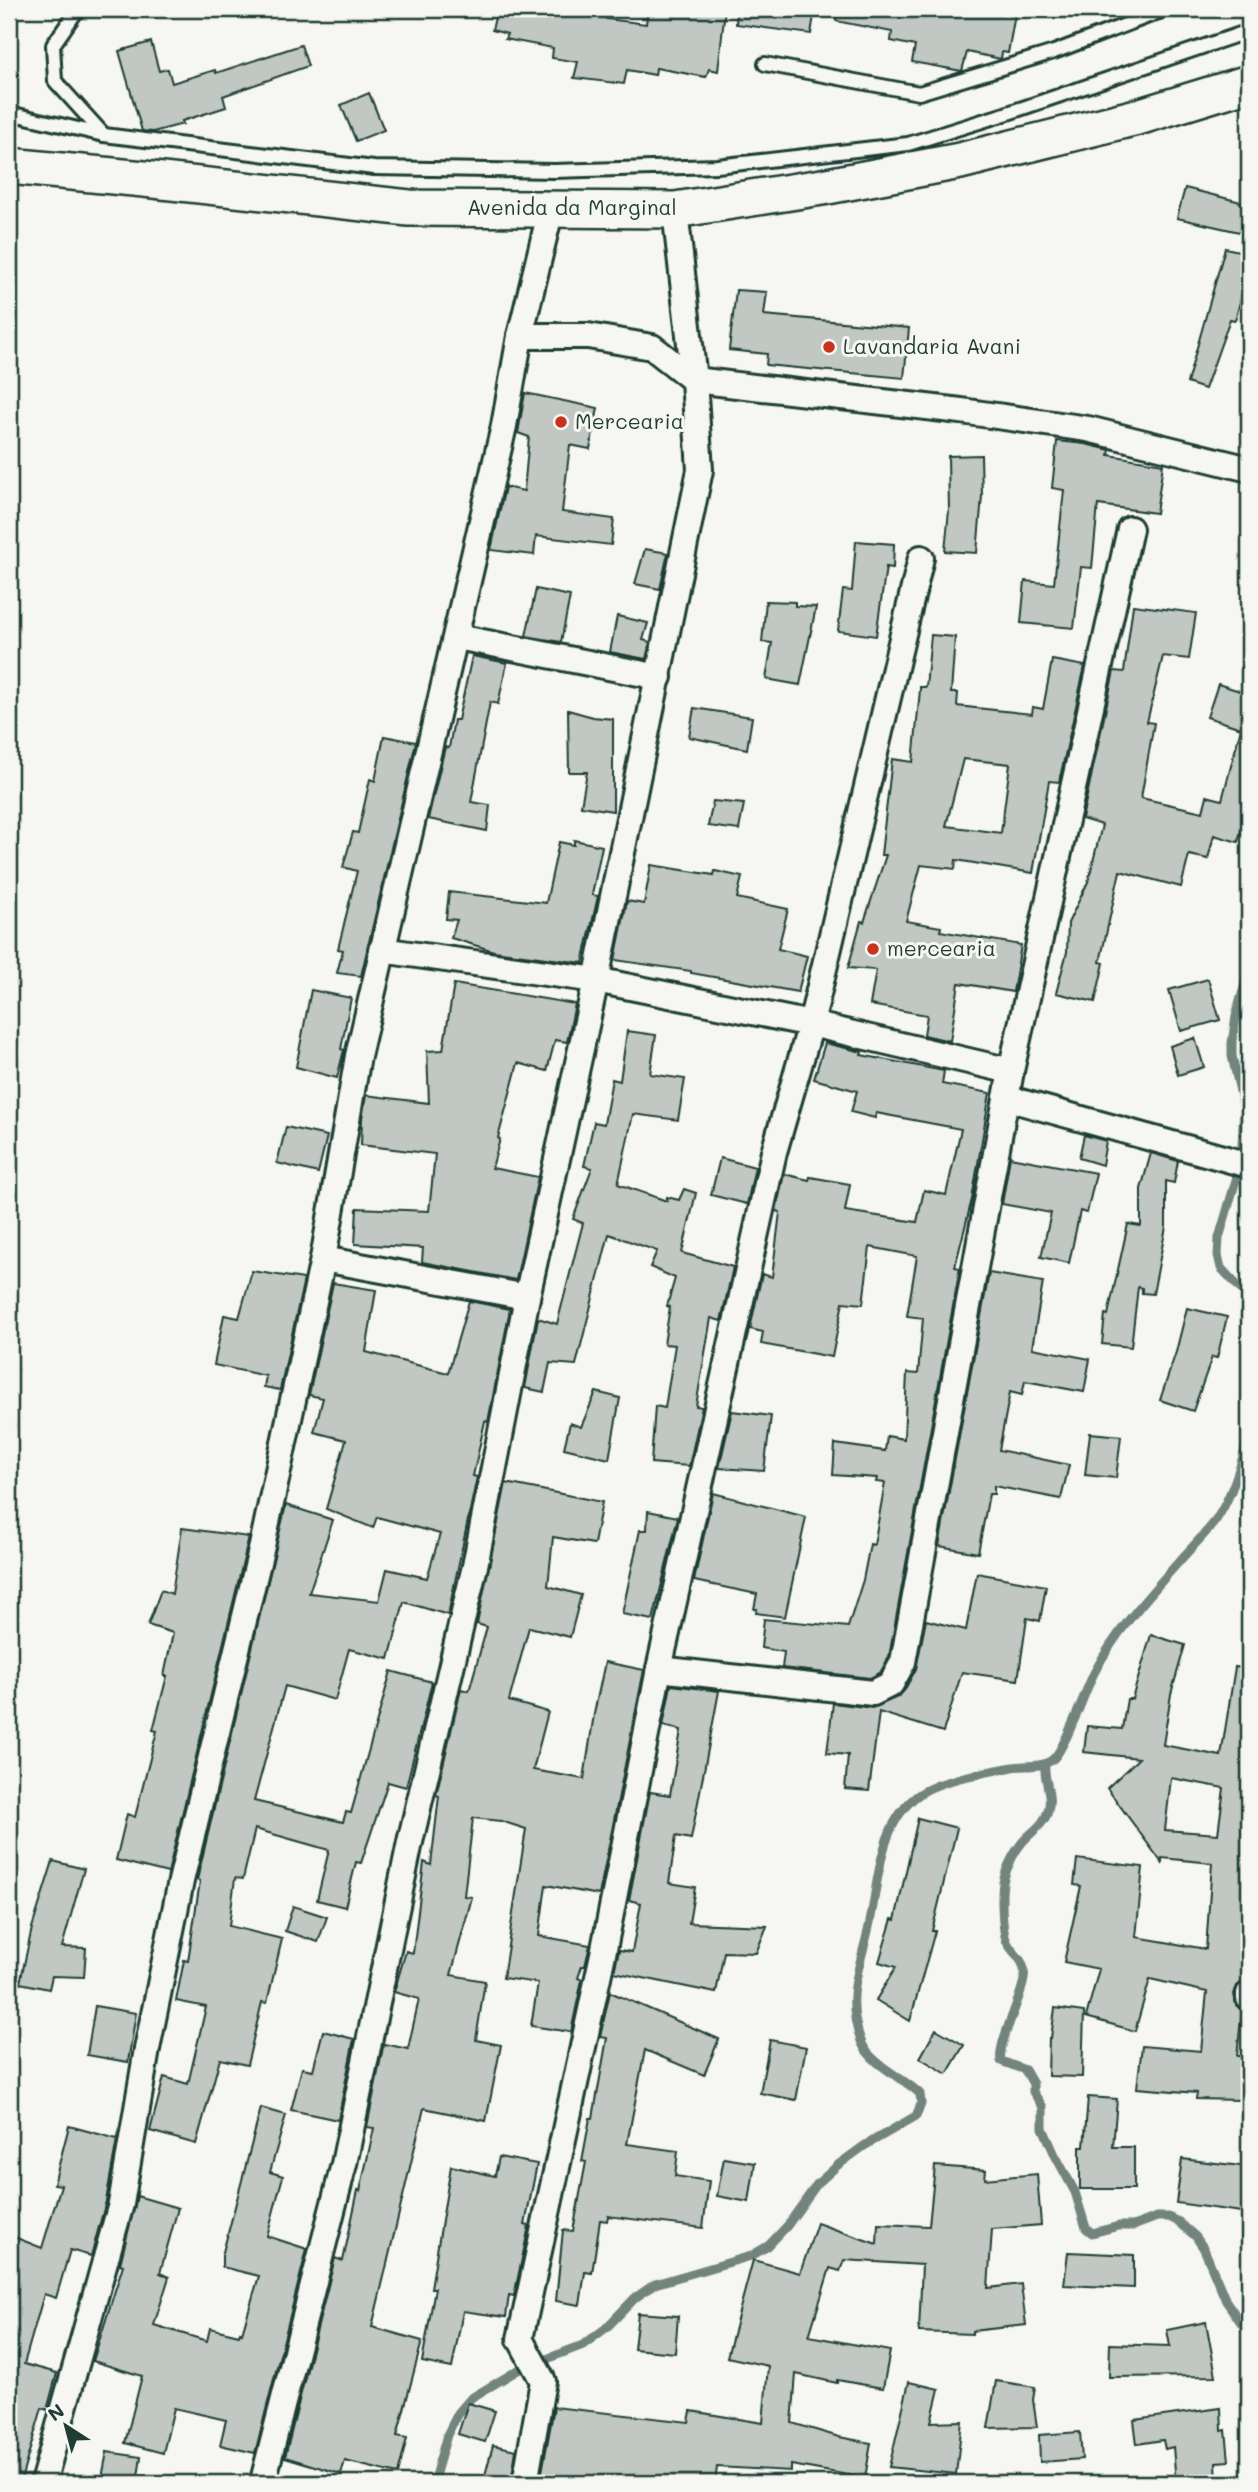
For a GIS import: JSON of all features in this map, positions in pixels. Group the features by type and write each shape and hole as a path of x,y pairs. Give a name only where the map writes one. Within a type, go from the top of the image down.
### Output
{"main road":[{"name":"Avenida da Marginal","path":"9,166 144,178 409,208 675,210 822,187 960,161 1141,116 1249,83"}],"street":[{"path":"43,2483 121,2204 147,2049 181,1881 262,1546 323,1259 358,1056 457,634 504,426 520,336 551,209"},
{"path":"262,2481 344,2164 410,1842 475,1566 527,1297 596,980 700,470 694,380 675,210"},
{"path":"520,336 588,336 652,347 694,380 961,411 1088,429 1249,469"},
{"path":"659,1669 873,1693 891,1684 903,1662 1006,1098 1130,529"},
{"path":"525,2483 543,2381 520,2339 603,1954 659,1669 774,1152 811,1024 921,558"},
{"path":"457,634 462,638 659,677"},
{"path":"381,950 596,980 811,1024 1012,1071"},
{"path":"1006,1098 1241,1163 1249,1162"},
{"path":"323,1259 527,1297"}],"lane":[{"path":"78,9 53,45 55,81 104,135"},
{"path":"765,64 919,93 1054,52 1167,9"},
{"path":"9,113 104,135 374,167 554,171 717,166 908,144 1249,31"}],"building":[{"path":"497,9 586,9 607,19 646,24 648,9 725,9 718,71 709,69 706,77 656,68 655,75 627,70 624,84 574,78 578,62 552,58 553,48 505,39 507,34 492,30"},
{"path":"737,9 815,9 811,34 736,24"},
{"path":"837,9 1016,9 1008,53 1002,52 1001,59 967,52 962,71 912,62 915,46 891,41 892,32 836,21"},
{"path":"151,42 159,71 168,69 172,83 215,70 216,73 301,45 308,66 223,96 226,107 182,121 183,124 153,132 142,131 119,51"},
{"path":"369,93 384,130 356,141 341,105"},
{"path":"1185,188 1249,204 1244,233 1177,218"},
{"path":"1225,248 1249,253 1249,270 1235,320 1230,319 1205,389 1187,383"},
{"path":"736,290 767,292 764,315 909,328 904,378 766,365 767,354 729,350"},
{"path":"525,393 598,408 590,449 570,445 562,512 614,519 611,545 536,536 534,555 491,550 505,487 524,491 529,437 518,433"},
{"path":"1057,441 1085,444 1110,450 1109,455 1163,464 1156,513 1098,505 1092,568 1081,567 1074,628 1021,623 1025,581 1054,584 1064,490 1052,488"},
{"path":"981,455 982,496 977,553 945,551 949,510 948,456"},
{"path":"856,541 894,544 893,568 886,567 876,636 838,631 843,590 852,591"},
{"path":"645,549 668,553 660,589 635,584"},
{"path":"536,589 570,596 561,642 526,636"},
{"path":"766,601 795,602 795,606 816,607 800,685 766,679 772,643 762,642"},
{"path":"1133,605 1196,613 1189,659 1163,656 1147,722 1154,723 1141,798 1203,812 1207,796 1222,800 1241,728 1207,717 1218,684 1249,694 1249,715 1245,727 1249,728 1249,801 1238,842 1214,835 1208,859 1189,855 1181,887 1120,871 1100,962 1104,963 1095,1002 1056,993 1067,952 1068,923 1088,882 1102,825 1082,819 1114,671 1124,672"},
{"path":"617,616 648,623 643,640 650,642 646,659 610,652"},
{"path":"931,635 955,637 951,693 958,693 957,706 1032,714 1033,707 1043,709 1052,660 1085,666 1059,782 1049,781 1033,873 956,860 955,869 921,865 906,921 941,927 940,931 1021,945 1013,992 959,983 950,1041 924,1035 927,1015 870,1005 876,970 848,968 861,921 864,922 886,855 881,855 892,759 913,762 920,687 926,687","holes":["963,759 1010,764 1001,833 946,826"]},
{"path":"472,656 507,663 498,704 490,702 471,802 490,805 487,831 428,819 445,747 449,748 454,720 458,720"},
{"path":"694,708 752,717 747,749 689,737"},
{"path":"568,710 613,719 613,811 581,806 587,772 569,772"},
{"path":"384,736 416,742 361,976 337,973 343,950 338,949 357,871 343,867 353,832 358,833 370,779 375,781"},
{"path":"713,801 744,804 739,830 708,826"},
{"path":"574,840 602,846 592,895 598,896 583,963 494,951 451,938 457,920 446,919 449,892 546,903 559,842 574,845"},
{"path":"651,865 714,875 715,871 742,877 737,898 788,909 778,949 807,956 798,992 691,971 615,960 627,901 644,904"},
{"path":"1208,979 1220,1020 1181,1031 1169,990"},
{"path":"454,984 575,1004 567,1042 555,1040 547,1071 518,1063 498,1138 500,1139 492,1168 538,1177 516,1280 422,1262 423,1248 355,1244 357,1208 429,1211 435,1154 361,1145 362,1119 366,1095 429,1103 427,1051 443,1050"},
{"path":"311,990 351,998 337,1078 296,1067"},
{"path":"627,1031 656,1035 650,1074 685,1079 678,1120 633,1114 618,1184 667,1201 667,1197 679,1200 684,1189 696,1193 682,1253 733,1267 721,1321 711,1318 696,1406 702,1407 689,1466 651,1463 655,1406 665,1408 675,1345 664,1344 670,1307 667,1306 675,1278 650,1267 657,1251 609,1234 576,1365 550,1363 544,1392 525,1388 538,1318 557,1324 583,1223 573,1219 592,1168 584,1166 594,1122 604,1124 612,1079 620,1081"},
{"path":"1195,1038 1204,1067 1178,1075 1170,1046"},
{"path":"825,1043 862,1052 861,1055 944,1071 942,1084 990,1093 972,1199 955,1267 960,1268 889,1657 880,1673 870,1678 782,1668 784,1652 761,1648 764,1619 848,1627 863,1580 870,1544 874,1545 885,1483 876,1482 877,1478 833,1475 835,1444 885,1451 887,1436 904,1439 907,1373 918,1374 923,1318 907,1316 917,1256 870,1247 863,1304 843,1302 832,1357 761,1344 763,1332 750,1329 762,1274 772,1277 780,1212 776,1211 784,1174 809,1180 810,1177 850,1184 845,1211 917,1222 924,1190 946,1195 961,1129 876,1113 875,1118 851,1112 857,1091 814,1079"},
{"path":"286,1127 327,1136 318,1173 277,1163"},
{"path":"1084,1135 1106,1141 1102,1165 1079,1158"},
{"path":"1151,1153 1178,1161 1174,1183 1166,1181 1166,1227 1153,1294 1142,1293 1142,1288 1138,1287 1131,1347 1102,1344 1105,1314 1108,1315 1128,1224 1141,1226 1141,1189"},
{"path":"1010,1157 1096,1173 1087,1213 1080,1211 1069,1263 1041,1257 1051,1213 1002,1204"},
{"path":"720,1158 755,1167 747,1204 711,1195"},
{"path":"252,1271 304,1279 280,1390 264,1387 266,1376 214,1365 224,1315 239,1318"},
{"path":"989,1273 1043,1282 1032,1348 1090,1359 1084,1392 1025,1381 1022,1395 1010,1392 999,1450 1069,1465 1061,1499 994,1486 994,1494 989,1494 978,1553 939,1546"},
{"path":"333,1283 376,1290 366,1352 448,1373 469,1301 510,1309 488,1422 485,1421 473,1476 477,1477 448,1615 404,1602 389,1659 349,1649 335,1700 285,1686 254,1801 343,1822 346,1812 351,1813 391,1671 432,1682 406,1787 388,1782 361,1863 356,1862 345,1907 317,1900 329,1850 255,1829 243,1879 235,1878 229,1926 282,1939 267,2003 262,2002 247,2065 220,2059 196,2144 150,2131 164,2077 188,2084 206,2007 176,2001 184,1960 188,1961 200,1881 197,1880 286,1505 333,1520 309,1593 379,1601 387,1569 427,1578 440,1534 377,1517 373,1528 326,1509 346,1440 314,1432 323,1398 309,1395"},
{"path":"1187,1308 1227,1317 1217,1358 1212,1357 1193,1411 1160,1400"},
{"path":"596,1392 620,1398 609,1459 564,1448 570,1423 581,1427"},
{"path":"732,1411 771,1416 764,1471 719,1468"},
{"path":"1090,1433 1121,1436 1116,1478 1085,1475"},
{"path":"506,1483 602,1502 594,1544 553,1537 548,1586 581,1595 570,1637 529,1627 509,1701 548,1712 533,1770 584,1779 605,1662 644,1670 599,1895 546,1885 539,1936 590,1945 585,1966 582,1966 578,1978 582,1980 571,2032 531,2026 538,1983 503,1978 526,1829 501,1821 473,1818 464,1896 472,1897 451,1975 485,1981 476,2040 501,2045 486,2121 424,2108 372,2327 422,2341 397,2436 407,2438 398,2474 345,2461 341,2474 285,2457 335,2258 343,2261 358,2190 360,2191 374,2128 367,2127 383,2047 385,2044 408,2049 419,1999 394,1992 406,1951 413,1953 424,1862 431,1865 439,1796 436,1795 461,1689 469,1691 487,1627 477,1624"},
{"path":"713,1493 806,1517 785,1617 756,1613 757,1609 754,1609 757,1594 694,1581"},
{"path":"648,1511 678,1517 653,1620 622,1614 640,1530 647,1530"},
{"path":"182,1528 249,1537 168,1873 116,1860 127,1814 135,1817 157,1731 153,1730 167,1676 164,1676 173,1633 148,1625 161,1590 172,1594"},
{"path":"977,1573 1046,1586 1040,1621 1027,1618 1018,1680 962,1672 943,1732 879,1712 869,1791 845,1789 848,1755 827,1753 833,1703 872,1708 898,1697 916,1669 926,1620 966,1630"},
{"path":"1151,1635 1185,1645 1171,1694 1163,1745 1221,1756 1235,1667 1249,1669 1249,1899 1245,1950 1249,1951 1249,1960 1247,1980 1237,1986 1234,1994 1236,2005 1242,2011 1237,2056 1243,2056 1241,2100 1196,2099 1197,2093 1137,2088 1142,2046 1201,2051 1207,1992 1150,1979 1135,2031 1086,2017 1099,1969 1064,1962 1081,1886 1074,1885 1077,1859 1143,1867 1136,1937 1206,1949 1212,1863 1162,1858 1162,1863 1107,1788 1139,1758 1084,1752 1087,1726 1122,1729 1127,1699 1132,1699","holes":["1171,1778 1224,1788 1218,1834 1165,1830"]},
{"path":"671,1685 719,1691 691,1839 676,1836 669,1883 695,1887 689,1923 767,1926 756,1953 724,1952 716,1993 614,1972 619,1950 632,1952 641,1903 629,1900 650,1792 670,1795 681,1730 663,1726"},
{"path":"918,1818 957,1828 932,1931 935,1931 910,2021 876,2000 896,1967 879,1962 892,1919 895,1920"},
{"path":"53,1861 84,1869 62,1947 86,1948 84,1977 52,1976 49,1989 20,1983 32,1928"},
{"path":"293,1906 327,1917 318,1942 285,1931"},
{"path":"610,1992 719,2039 704,2075 645,2050 627,2144 678,2151 675,2176 709,2181 703,2228 608,2216 607,2221 600,2220 592,2273 585,2272 580,2305 556,2301 563,2230 573,2231 586,2162 582,2161 590,2118 593,2118 607,2038 600,2037"},
{"path":"95,2006 136,2013 128,2062 87,2055"},
{"path":"1055,2008 1084,2012 1082,2077 1048,2076 1049,2038"},
{"path":"936,2029 964,2045 947,2074 920,2058"},
{"path":"323,2031 354,2039 338,2120 291,2110 302,2068 313,2070"},
{"path":"770,2040 806,2047 796,2100 760,2093"},
{"path":"1088,2097 1117,2099 1113,2147 1134,2147 1134,2189 1080,2189 1080,2147 1084,2147"},
{"path":"261,2108 286,2115 270,2172 283,2176 267,2236 307,2249 255,2453 220,2445 226,2420 174,2408 163,2453 125,2443 142,2376 93,2361 123,2265 120,2264 137,2196 178,2208 160,2273 169,2277 154,2325 207,2341 210,2328 239,2335 242,2333 259,2276 222,2267 222,2256"},
{"path":"69,2126 117,2139 106,2201 91,2256 70,2250 56,2298 44,2294 24,2364 57,2373 47,2410 42,2408 20,2483 9,2483 9,2235 42,2248 61,2185 54,2184"},
{"path":"499,2157 537,2164 525,2225 529,2226 514,2296 509,2295 506,2317 463,2311 452,2368 422,2362 451,2166 495,2176"},
{"path":"724,2158 755,2163 749,2202 717,2196"},
{"path":"1182,2159 1249,2167 1249,2213 1176,2203"},
{"path":"935,2166 986,2170 985,2179 1037,2174 1041,2225 992,2229 988,2288 1021,2284 1026,2325 972,2331 972,2334 919,2332 922,2265 844,2260 840,2271 830,2268 809,2336 890,2351 883,2388 837,2380 837,2383 796,2374 792,2423 871,2443 865,2478 791,2465 791,2471 717,2467 715,2483 540,2483 554,2407 689,2422 691,2411 763,2423 768,2366 727,2357 753,2260 800,2273 817,2223 877,2244 878,2224 929,2226"},
{"path":"1068,2252 1134,2255 1134,2288 1064,2285"},
{"path":"638,2313 678,2316 675,2353 634,2349"},
{"path":"1206,2322 1216,2376 1109,2377 1110,2344 1170,2346 1167,2330"},
{"path":"996,2381 1035,2387 1033,2400 1037,2427 988,2428"},
{"path":"909,2382 939,2389 931,2422 962,2421 956,2474 889,2467"},
{"path":"468,2403 495,2411 485,2442 458,2434"},
{"path":"1221,2408 1222,2431 1226,2430 1229,2461 1216,2462 1217,2483 1176,2483 1173,2447 1165,2449 1163,2440 1137,2444 1134,2420"},
{"path":"1080,2432 1082,2459 1040,2462 1039,2435"},
{"path":"493,2445 516,2450 511,2483 483,2483"},
{"path":"107,2452 141,2457 137,2483 101,2483"}],"waterway":[{"path":"1249,972 1237,1010 1232,1043 1232,1056 1244,1109 1241,1163 1219,1238 1218,1255 1221,1268 1249,1298"},
{"path":"433,2483 447,2435 458,2413 471,2398 518,2370 583,2345 606,2328 635,2298 655,2284 751,2256 768,2246 787,2226 817,2184 838,2165 864,2146 916,2116 921,2104 920,2094 879,2064 865,2049 856,2025 854,2010 856,1981 883,1852 889,1835 907,1805 930,1788 1013,1767 1039,1765 1053,1759 1069,1732 1094,1673 1113,1641 1222,1511 1236,1480 1249,1436"},
{"path":"1045,1764 1048,1811 1043,1821 1015,1853 1003,1883 1002,1913 1005,1937 1024,1967 1024,1979 1002,2044 1001,2061 1025,2070 1033,2084 1033,2092 1043,2107 1043,2128 1075,2192 1086,2228 1092,2233 1119,2226 1133,2226 1157,2217 1169,2217 1179,2222 1196,2237 1204,2249 1226,2301 1242,2324 1249,2328"},
{"path":"1249,2382 1249,2403"}],"place":[{"name":"Lavandaria Avani","path":"829,347"},
{"name":"Mercearia","path":"561,422"},
{"name":"mercearia","path":"873,949"}]}
